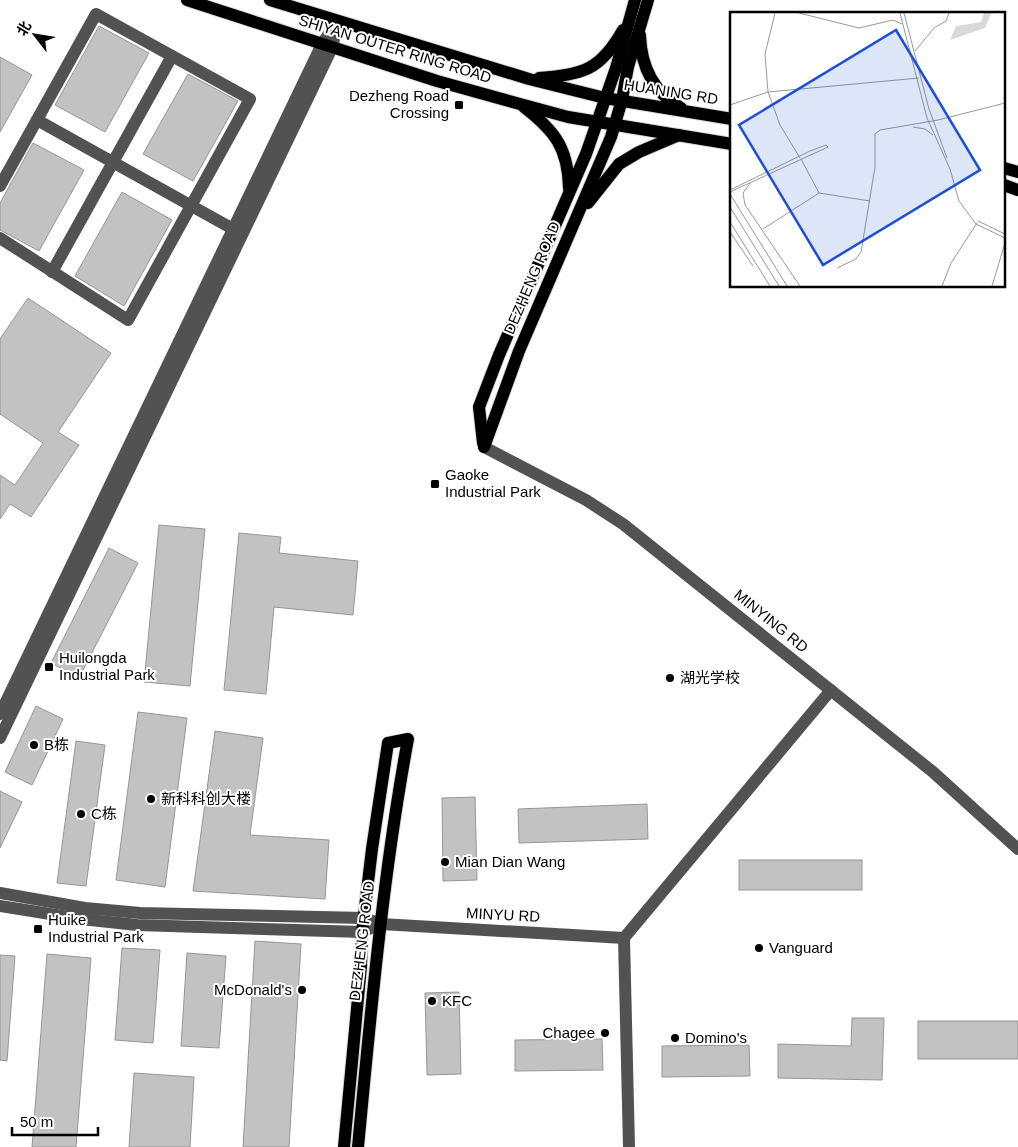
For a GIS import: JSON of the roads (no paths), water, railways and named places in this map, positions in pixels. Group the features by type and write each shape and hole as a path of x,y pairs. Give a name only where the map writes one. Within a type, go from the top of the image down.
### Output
{"main road":[{"name":"SHIYAN OUTER RING ROAD","path":"186,0 437,81 568,117 615,124"},
{"name":"SHIYAN OUTER RING ROAD","path":"270,0 529,79 605,98"},
{"path":"635,0 636,19 645,67 651,80 665,97 685,110"},
{"path":"529,79 571,75 586,70 610,49 636,19 648,0"},
{"name":"DEZHENG ROAD","path":"484,448 479,407 499,355 586,154 616,68 636,19"},
{"name":"DEZHENG ROAD","path":"484,448 519,351 615,124 622,100 636,19"},
{"name":"HUANING RD","path":"605,98 730,118"},
{"path":"520,104 547,127 558,142 565,156 569,172 569,194"},
{"path":"615,124 730,144"},
{"path":"574,221 619,164 639,152 679,135"},
{"path":"1006,186 1018,190"},
{"name":"DEZHENG ROAD","path":"344,1147 361,966 362,932 388,743 408,739 392,832 374,973 358,1147"}],"street":[{"path":"0,186 96,14 250,99 128,320 0,238"},
{"path":"0,738 338,21"},
{"path":"0,714 234,229 327,46"},
{"path":"52,272 172,56"},
{"path":"37,120 234,229"},
{"name":"MINYING RD","path":"484,448 586,500 623,524 933,772 1018,849"},
{"path":"629,1147 624,938 831,690"},
{"path":"0,893 85,908 140,913 364,918 381,924"},
{"path":"0,906 81,919 137,925 362,932 381,924"},
{"name":"MINYU RD","path":"381,924 624,938"}],"place":[{"name":"Dezheng Road Crossing","path":"459,105"},
{"name":"Gaoke Industrial Park","path":"435,484"},
{"name":"Huilongda Industrial Park","path":"49,667"},
{"name":"湖光学校","path":"670,678"},
{"name":"B栋","path":"34,745"},
{"name":"新科科创大楼","path":"151,799"},
{"name":"C栋","path":"81,814"},
{"name":"Mian Dian Wang","path":"445,862"},
{"name":"Huike Industrial Park","path":"38,929"},
{"name":"Vanguard","path":"759,948"},
{"name":"McDonald's","path":"302,990"},
{"name":"KFC","path":"432,1001"},
{"name":"Chagee","path":"605,1033"},
{"name":"Domino's","path":"675,1038"}]}
